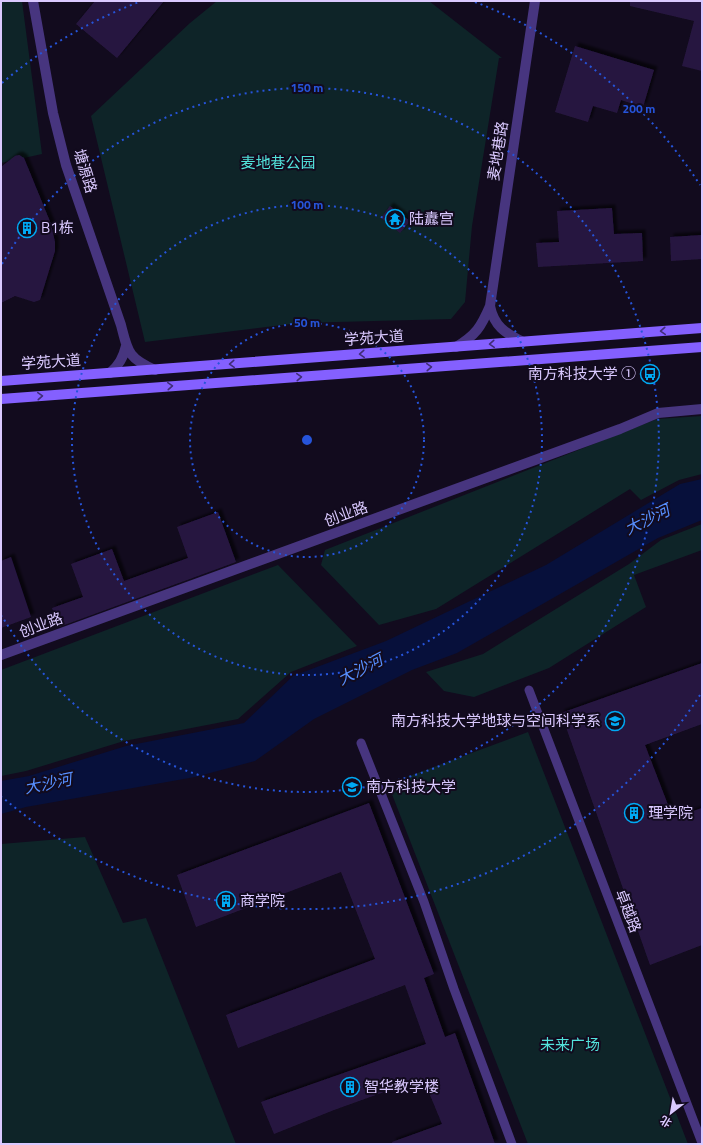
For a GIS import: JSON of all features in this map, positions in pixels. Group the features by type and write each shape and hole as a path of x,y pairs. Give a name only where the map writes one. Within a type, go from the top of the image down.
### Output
{"main road":[{"name":"学苑大道","path":"1,381 702,328"},
{"path":"1,399 702,347"}],"street":[{"name":"塘源路","path":"33,1 53,113 66,165 121,325 126,346 130,354 136,360 155,370"},
{"name":"麦地巷路","path":"456,347 469,339 477,331 490,306 535,1"},
{"path":"490,306 492,317 499,326 509,334 524,342"},
{"path":"110,373 121,361 126,346"},
{"name":"创业路","path":"1,655 620,429 658,413 702,409"},
{"name":"卓越路","path":"529,690 702,1143"},
{"path":"361,743 424,902 454,989 512,1144"}],"green space":[{"path":"1,1 22,1 42,154 1,163"},
{"name":"麦地巷公园","path":"217,1 429,1 502,58 499,58 472,226 465,302 451,319 299,323 145,342 91,116 190,23"},
{"path":"702,416 702,474 679,480 641,500 630,489 436,609 379,625 321,565 325,550 657,419"},
{"path":"702,524 702,550 634,575 646,607 549,668 474,697 444,691 426,672 483,654 629,564 661,540"},
{"path":"278,565 357,646 291,672 238,719 124,741 26,771 1,776 1,670"},
{"name":"未来广场","path":"528,732 688,1144 528,1144 388,784"},
{"path":"85,837 123,923 146,918 236,1144 1,1144 1,844"}],"water":[{"name":"大沙河","path":"702,479 702,520 658,538 457,653 412,670 314,719 255,761 195,777 26,807 1,814 1,781 29,776 126,746 244,723 293,676 386,641 546,565 680,484"}],"building":[{"path":"95,1 164,1 117,58 76,24"},
{"path":"630,1 702,1 702,71 682,66 694,21 630,6"},
{"path":"575,46 654,70 643,107 621,100 617,113 593,106 588,122 555,112"},
{"name":"B1栋","path":"19,155 24,158 51,224 55,242 55,251 40,300 34,302 15,296 1,303 1,167 15,156"},
{"name":"陆纛宫","path":"390,206 410,221 400,233 381,218"},
{"path":"612,208 614,234 642,233 643,261 538,267 536,243 559,242 557,211"},
{"path":"702,235 702,259 671,261 670,237"},
{"path":"218,512 236,562 59,627 52,608 83,597 71,564 112,549 124,581 188,558 177,527"},
{"path":"11,557 31,617 1,628 1,561"},
{"name":"理学院","path":"702,663 702,724 645,745 673,818 702,808 702,945 650,965 561,713"},
{"name":"商学院","path":"369,803 434,974 424,978 445,1037 455,1033 495,1144 393,1144 392,1142 442,1124 423,1078 334,1110 274,1134 261,1102 426,1044 405,985 238,1048 226,1015 375,959 341,872 196,927 177,875"}],"place":[{"name":"陆纛宫","path":"395,219"},
{"name":"B1栋","path":"27,228"},
{"name":"南方科技大学 ①","path":"650,374"},
{"name":"南方科技大学地球与空间科学系","path":"615,721"},
{"name":"南方科技大学","path":"352,787"},
{"name":"理学院","path":"634,813"},
{"name":"商学院","path":"226,901"},
{"name":"智华教学楼","path":"350,1087"}]}
